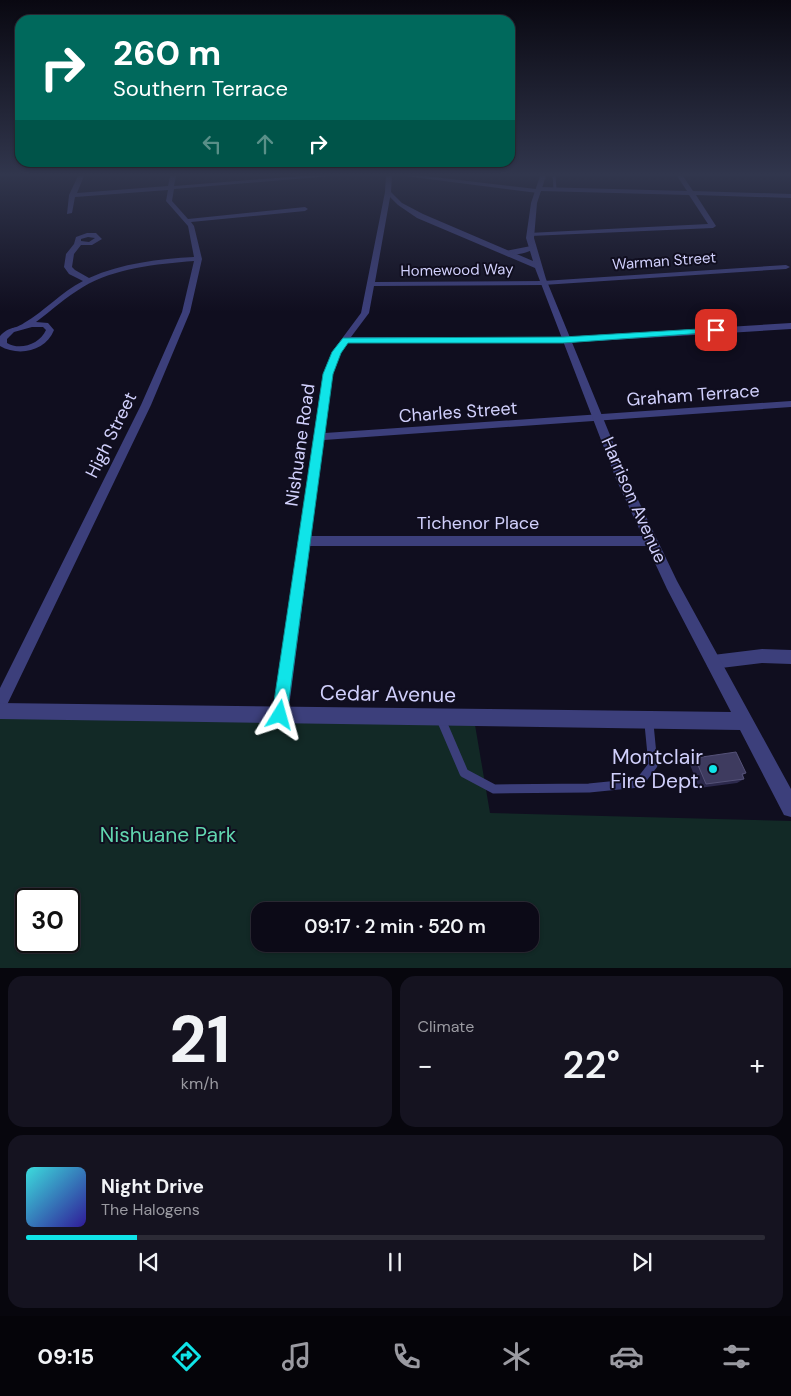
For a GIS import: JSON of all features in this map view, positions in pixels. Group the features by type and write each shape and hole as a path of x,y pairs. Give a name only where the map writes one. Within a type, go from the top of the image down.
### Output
{"street":[{"name":"High Street","path":"0,704 146,405 186,312 198,259 191,226 186,221"},
{"name":"Nishuane Road","path":"280,715 328,374 336,352 365,313 382,221"},
{"path":"432,221 537,266"},
{"name":"Harrison Avenue","path":"531,221 531,248 543,283 598,419 651,541 672,585 791,808"},
{"path":"530,234 713,226 710,221"},
{"path":"78,244 70,254 68,267 72,272 89,281"},
{"path":"505,252 524,251 531,248"},
{"path":"28,324 44,325 50,330 50,334 42,342 22,349 11,349 3,344 2,340 6,334 28,324 89,281 145,265 198,259"},
{"name":"Warman Street","path":"543,283 786,267"},
{"name":"Homewood Way","path":"370,284 543,283"},
{"path":"346,340 566,340 791,326"},
{"name":"Graham Terrace","path":"598,419 791,404"},
{"name":"Charles Street","path":"319,437 598,419"},
{"name":"Tichenor Place","path":"304,541 651,541"},
{"path":"713,662 762,656 791,657"},
{"name":"Cedar Avenue","path":"0,711 744,721"}],"lane":[{"path":"440,717 464,773 494,789 589,788 639,783 653,765 649,720"}],"green space":[{"name":"Nishuane Park","path":"0,711 475,725 490,813 791,821 791,968 0,968"}],"building":[{"name":"Montclair Fire Dept.","path":"736,752 746,773 742,774 744,779 706,784 695,758"}],"place":[{"name":"Montclair Fire Dept.","path":"713,769"}],"route":[{"path":"280,715 328,374 336,352 346,340 563,340 716,330"}]}
